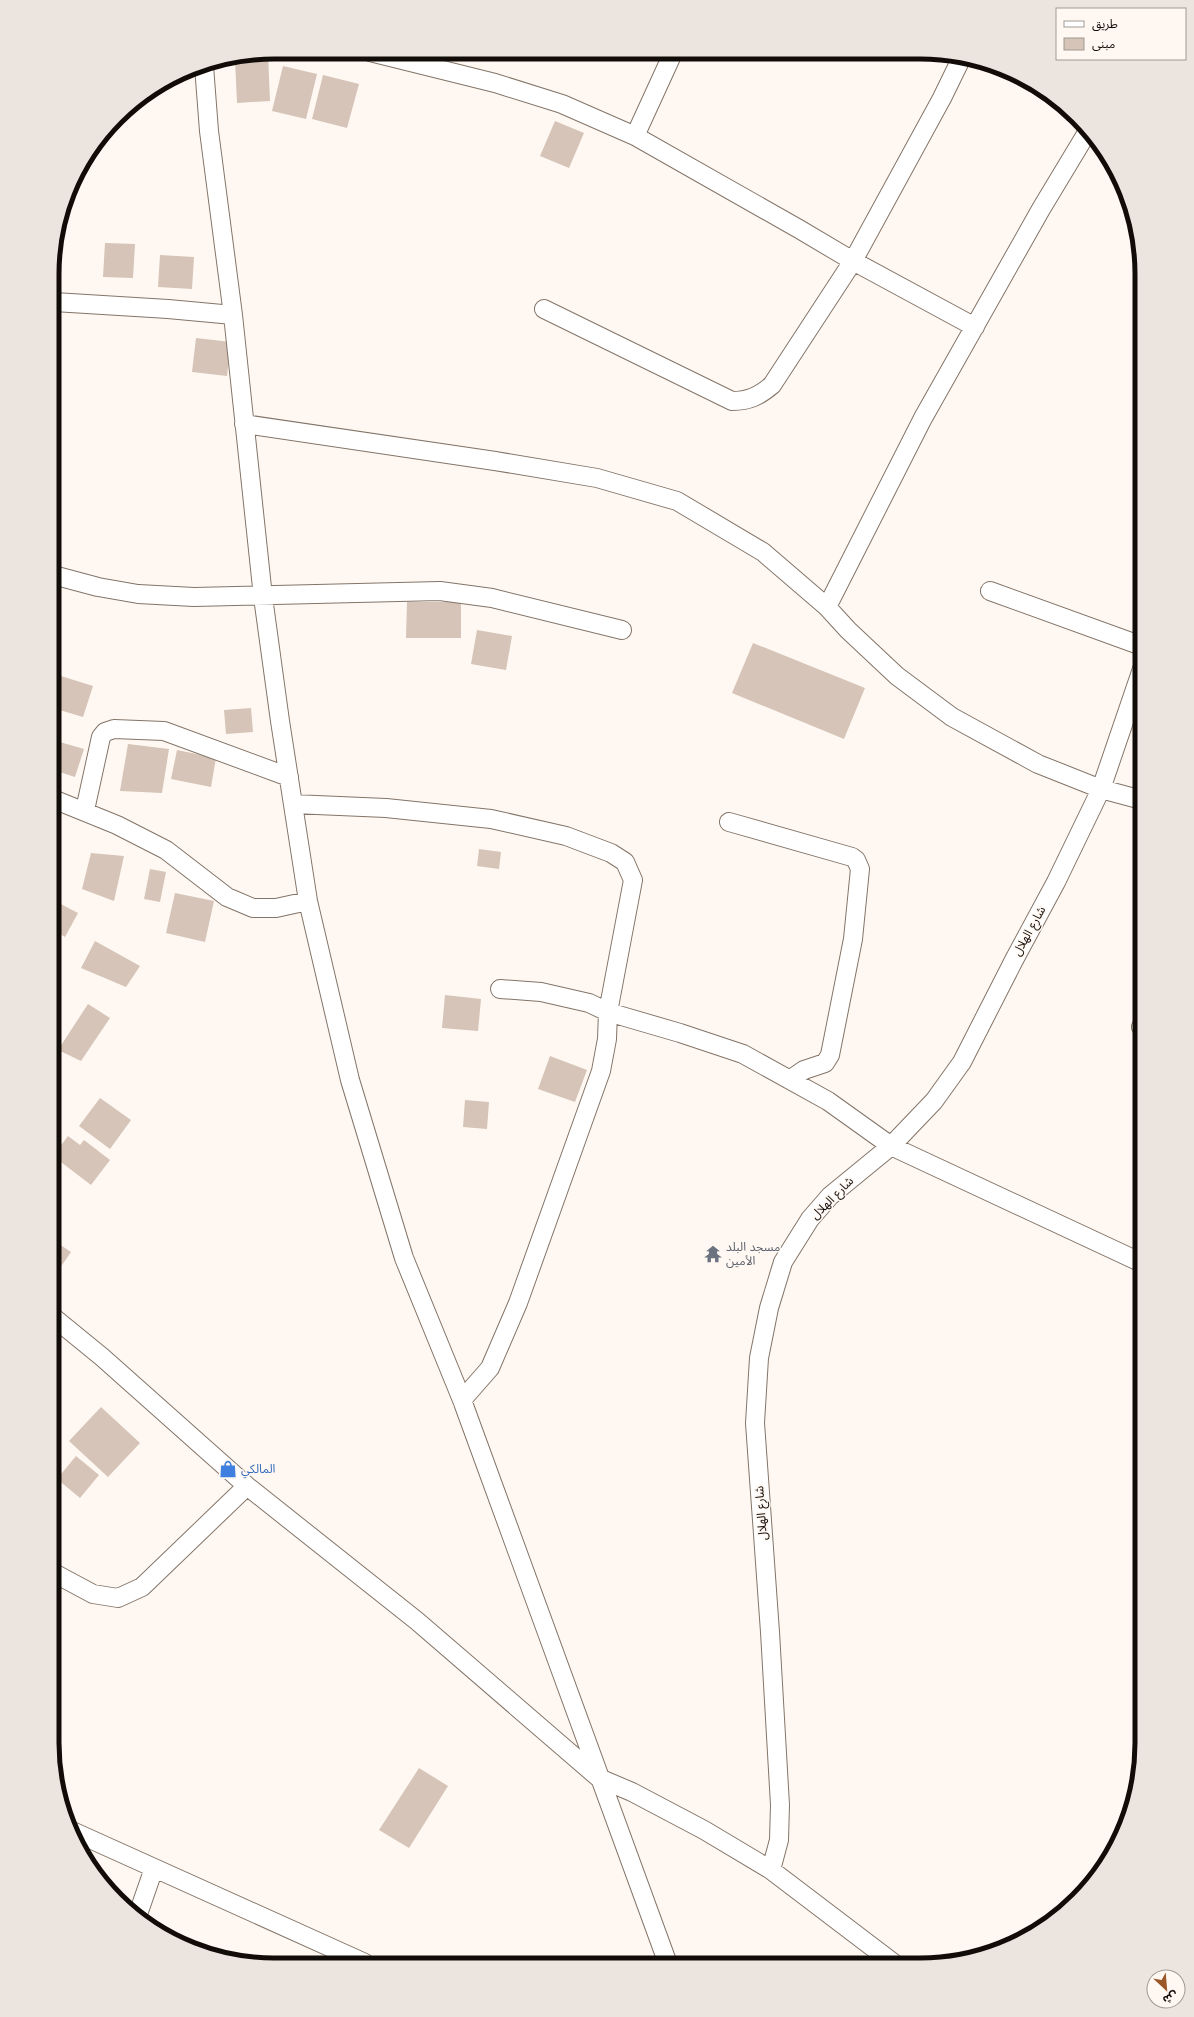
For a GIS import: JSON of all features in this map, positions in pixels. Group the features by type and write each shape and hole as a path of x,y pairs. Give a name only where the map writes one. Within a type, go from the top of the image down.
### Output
{"street":[{"path":"398,59 495,83 562,104 635,136 799,228 853,261 975,327"},
{"path":"635,136 669,59"},
{"path":"544,309 732,401 747,401 760,395 772,385 853,261 942,98 959,63"},
{"path":"204,70 209,131 233,315 263,597 308,901 350,1080 402,1250 462,1400 666,1958"},
{"path":"828,607 923,418 1041,209 1085,136"},
{"path":"59,302 168,308 233,315"},
{"path":"244,424 495,461 597,478 678,501 763,552 828,607 848,630 897,676 952,717 1038,764 1101,789 1135,798"},
{"path":"59,576 98,587 138,594 194,597 263,597 440,591 492,598 622,630"},
{"path":"990,591 1135,643"},
{"name":"شارع الهلال","path":"772,1870 779,1840 780,1805 770,1632 755,1423 759,1358 769,1308 783,1262 810,1219 830,1196 891,1146 934,1101 962,1062 1056,882 1101,789 1135,691"},
{"path":"85,810 101,737 105,732 114,729 164,731 289,777"},
{"path":"59,801 85,810 166,850 227,897 234,900 254,908 276,908 308,901"},
{"path":"293,804 386,808 491,819 566,836 611,854 625,862 633,880 608,1012 607,1039 601,1071 518,1303 490,1368 462,1400"},
{"path":"729,822 852,858 856,860 860,869 853,940 830,1055 826,1063 804,1070 791,1079"},
{"path":"500,989 541,992 589,1003 608,1012 680,1032 744,1054 828,1101 891,1146 1135,1259"},
{"path":"59,1322 102,1357 247,1486 417,1621 600,1778 632,1792 704,1830 772,1870 887,1958"},
{"path":"59,1576 93,1594 118,1598 142,1587 247,1486"},
{"path":"79,1834 352,1958"},
{"path":"139,1911 154,1868"}],"building":[{"path":"268,59 270,101 237,103 235,63"},
{"path":"283,66 317,74 306,119 272,111"},
{"path":"323,75 359,84 347,128 312,119"},
{"path":"555,121 584,133 569,168 540,156"},
{"path":"105,243 135,244 133,278 103,277"},
{"path":"160,255 194,257 192,289 158,287"},
{"path":"196,338 231,342 227,376 192,372"},
{"path":"407,602 461,602 461,638 406,638"},
{"path":"477,630 512,636 506,670 471,664"},
{"path":"753,643 865,688 844,739 732,693"},
{"path":"61,676 93,686 83,717 59,710 59,682"},
{"path":"251,708 253,732 226,734 224,710"},
{"path":"59,742 84,749 75,777 59,772"},
{"path":"128,744 169,749 162,793 120,791"},
{"path":"177,750 216,758 211,787 171,779"},
{"path":"479,849 501,852 499,869 477,866"},
{"path":"91,853 124,856 114,901 82,889"},
{"path":"150,869 166,872 160,902 144,899"},
{"path":"175,893 214,901 205,942 166,933"},
{"path":"59,903 78,913 65,937 59,934"},
{"path":"95,941 140,966 126,987 81,968"},
{"path":"445,995 481,999 478,1031 442,1028"},
{"path":"88,1004 110,1018 81,1061 59,1050"},
{"path":"550,1056 587,1070 575,1102 538,1089"},
{"path":"100,1098 131,1120 110,1149 79,1126"},
{"path":"465,1100 489,1102 487,1129 463,1127"},
{"path":"68,1136 80,1145 84,1140 110,1160 91,1185 59,1161 59,1148"},
{"path":"59,1244 71,1252 59,1269"},
{"path":"101,1407 140,1443 108,1477 69,1441"},
{"path":"76,1456 99,1475 80,1498 59,1481 59,1477"},
{"path":"419,1768 448,1786 409,1848 379,1830"}],"place":[{"name":"مسجد البلد الأمين","path":"713,1254"},
{"name":"المالكي","path":"228,1469"}]}
